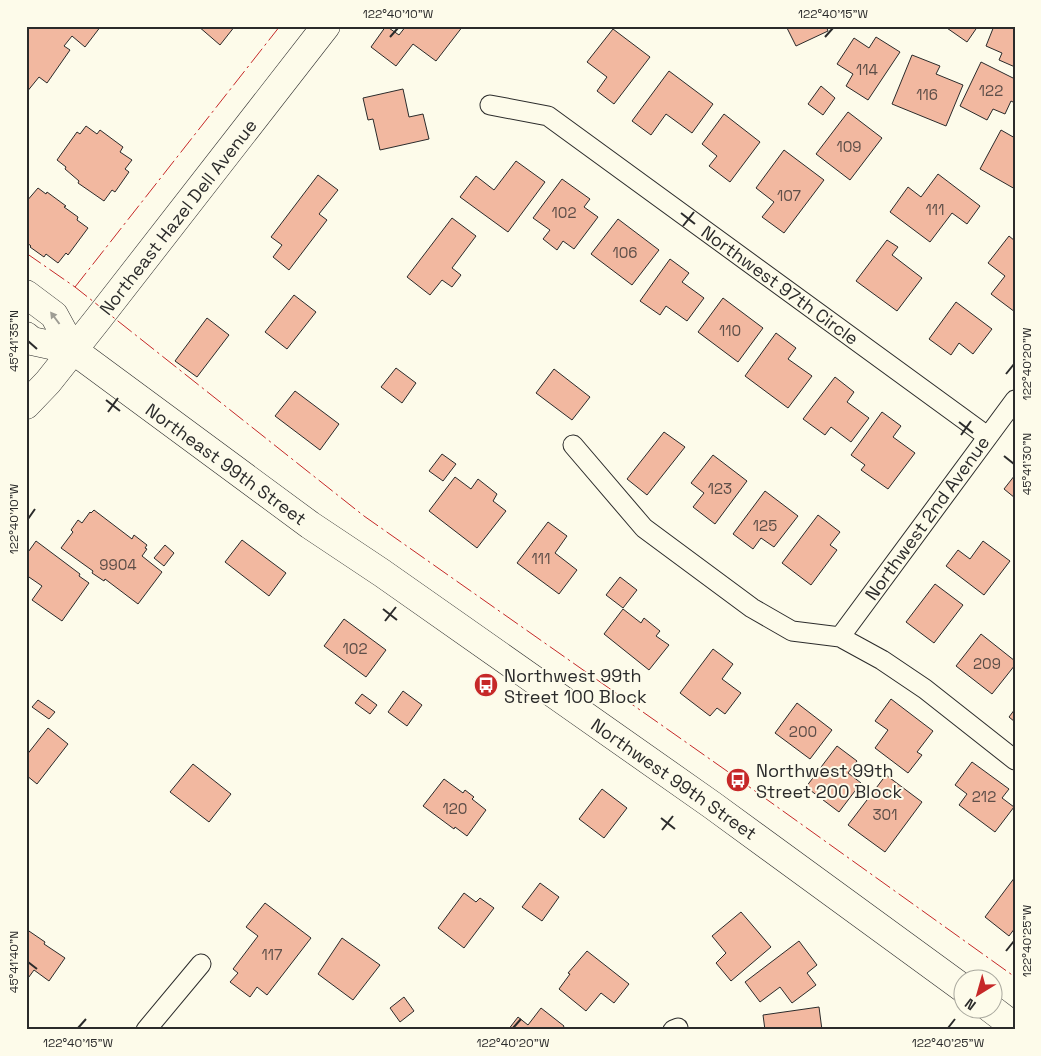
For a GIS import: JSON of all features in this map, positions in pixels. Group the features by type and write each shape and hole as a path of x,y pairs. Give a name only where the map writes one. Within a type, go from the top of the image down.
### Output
{"main road":[{"name":"Northeast Hazel Dell Avenue","path":"26,405 74,350 326,26"},
{"name":"Northeast 99th Street","path":"26,294 54,315 74,350 310,525 382,573"},
{"name":"Northeast 99th Street","path":"26,336 32,341 74,350"},
{"name":"Northwest 99th Street","path":"382,573 712,805 954,982"},
{"path":"1003,1018 1015,1027"}],"street":[{"name":"Northwest 97th Circle","path":"490,105 548,116 987,436"},
{"name":"Northwest 2nd Avenue","path":"840,636 1015,400"},
{"path":"572,445 644,528 752,608 792,631 840,636 882,660 925,688 1015,760"},
{"path":"146,1030 201,964"}],"building":[{"path":"26,26 101,26 85,47 72,36 64,46 70,50 47,83 39,77 26,93"},
{"path":"198,26 235,26 220,45"},
{"path":"386,26 399,35 406,26 463,26 436,61 413,44 396,66 371,47"},
{"path":"786,26 826,26 828,31 796,46"},
{"path":"944,26 978,26 967,42"},
{"path":"994,26 1015,26 1015,67 999,60 1002,53 986,46"},
{"path":"613,29 650,57 614,104 597,91 607,77 587,62"},
{"path":"876,37 900,52 868,100 846,86 853,74 837,64 854,38 869,48"},
{"path":"912,55 940,66 936,74 963,85 946,126 892,104"},
{"path":"981,62 1015,79 1015,103 1011,101 1005,114 993,109 987,120 960,106"},
{"path":"669,71 713,104 692,133 666,114 651,135 632,121"},
{"path":"821,86 835,98 823,115 808,104"},
{"path":"403,89 409,117 423,114 429,139 380,150 373,119 368,120 363,98"},
{"path":"848,112 882,138 850,180 816,154"},
{"path":"724,114 760,142 730,182 709,166 717,156 702,144"},
{"path":"86,126 97,134 100,130 123,147 120,152 132,160 125,169 129,172 115,192 112,190 104,201 78,183 79,181 57,160 77,132 80,134"},
{"path":"1001,130 1015,138 1015,189 980,169"},
{"path":"784,150 824,180 784,233 762,217 774,202 756,188"},
{"path":"516,161 545,182 508,232 460,197 476,176 494,190"},
{"path":"938,174 980,206 967,224 952,213 930,242 890,212 908,187 921,197"},
{"path":"318,175 338,190 319,214 327,220 289,270 273,257 282,245 271,237"},
{"path":"562,179 590,199 584,207 598,217 574,249 563,241 557,250 543,239 550,230 533,218"},
{"path":"38,188 46,194 47,192 66,206 64,207 78,217 77,220 88,228 68,255 66,253 58,263 46,254 44,257 26,242 26,202"},
{"path":"452,218 476,236 452,268 461,275 452,287 442,280 430,295 407,277"},
{"path":"618,219 659,250 632,285 591,254"},
{"path":"1009,236 1015,241 1015,312 991,294 1005,276 988,263"},
{"path":"887,240 898,247 892,255 922,278 897,311 856,281"},
{"path":"670,259 689,273 682,282 704,298 687,321 666,306 660,315 640,301"},
{"path":"294,295 316,312 287,349 265,332"},
{"path":"723,298 763,328 738,362 698,332"},
{"path":"956,302 992,329 973,354 959,343 951,355 929,339"},
{"path":"207,318 229,335 197,377 175,361"},
{"path":"776,333 796,348 788,359 812,376 788,408 745,376"},
{"path":"396,368 416,383 402,403 381,387"},
{"path":"554,369 590,397 572,420 536,393"},
{"path":"835,377 854,392 847,402 869,418 851,442 831,427 825,435 803,419"},
{"path":"295,391 339,424 320,450 275,416"},
{"path":"882,412 901,426 893,437 915,453 888,489 861,470 865,465 851,455"},
{"path":"664,432 685,447 647,495 627,479"},
{"path":"442,454 456,464 443,481 429,471"},
{"path":"713,455 747,481 715,524 693,507 704,493 691,483"},
{"path":"1015,475 1015,498 1004,489"},
{"path":"455,477 471,489 478,479 497,494 493,501 506,511 477,548 429,511"},
{"path":"765,491 798,516 774,547 761,538 753,549 733,534"},
{"path":"94,510 132,539 134,535 147,545 145,548 147,549 142,556 162,572 138,604 105,579 104,581 92,573 93,571 61,548 73,532 71,530 78,520 82,523 90,512"},
{"path":"818,515 840,532 830,545 837,550 811,585 782,563"},
{"path":"548,522 567,536 555,553 577,570 559,594 517,563"},
{"path":"242,540 286,573 269,596 225,562"},
{"path":"36,541 89,583 62,621 32,600 42,586 26,575 26,555"},
{"path":"983,541 1010,561 984,595 946,566 958,550 970,559"},
{"path":"165,545 174,553 164,566 154,558"},
{"path":"620,577 637,590 623,608 606,595"},
{"path":"935,584 963,605 934,643 906,622"},
{"path":"623,609 641,623 644,618 660,631 656,636 669,645 649,670 604,634"},
{"path":"344,619 386,650 366,677 324,646"},
{"path":"981,634 1015,661 1015,665 992,694 956,666"},
{"path":"713,649 733,664 722,679 741,693 725,714 717,708 710,716 680,693"},
{"path":"403,691 422,705 407,726 388,712"},
{"path":"362,694 377,705 370,714 355,703"},
{"path":"891,699 933,731 917,752 922,755 908,773 875,748 888,730 875,721"},
{"path":"38,700 55,712 49,719 32,707"},
{"path":"797,703 832,730 810,759 775,733"},
{"path":"1015,709 1015,722 1009,717"},
{"path":"48,728 68,744 37,784 26,775 26,756"},
{"path":"837,746 857,761 848,773 861,783 839,812 806,787"},
{"path":"972,762 1009,789 1002,798 1014,807 995,832 959,805 967,794 955,785"},
{"path":"193,764 231,794 209,822 170,792"},
{"path":"886,775 922,802 885,852 848,825"},
{"path":"444,779 463,793 465,790 474,797 472,799 486,810 467,836 455,827 454,829 423,806"},
{"path":"602,789 627,808 604,838 579,819"},
{"path":"1015,877 1015,928 1009,936 985,917"},
{"path":"540,883 559,897 542,921 522,907"},
{"path":"464,893 476,902 480,898 494,908 464,948 438,928"},
{"path":"265,903 311,938 267,995 257,987 250,997 230,982 238,973 233,969 258,936 246,927"},
{"path":"741,912 771,947 731,981 716,963 726,953 712,936"},
{"path":"26,929 65,958 49,981 34,970 26,981"},
{"path":"342,938 380,965 353,1000 318,974"},
{"path":"799,941 817,965 807,973 816,985 792,1003 780,987 760,1002 745,982"},
{"path":"587,951 629,984 614,1003 601,993 586,1011 559,989 570,974 568,973"},
{"path":"404,997 414,1011 400,1022 390,1008"},
{"path":"819,1007 822,1030 765,1030 763,1015"},
{"path":"541,1008 564,1026 562,1030 508,1030 518,1017 528,1025"}],"power":[{"path":"75,287 280,26"},
{"path":"26,253 75,287 364,516 734,776 1015,977"}],"place":[{"name":"Northwest 99th Street 100 Block","path":"486,685"},
{"name":"Northwest 99th Street 200 Block","path":"738,780"}]}
